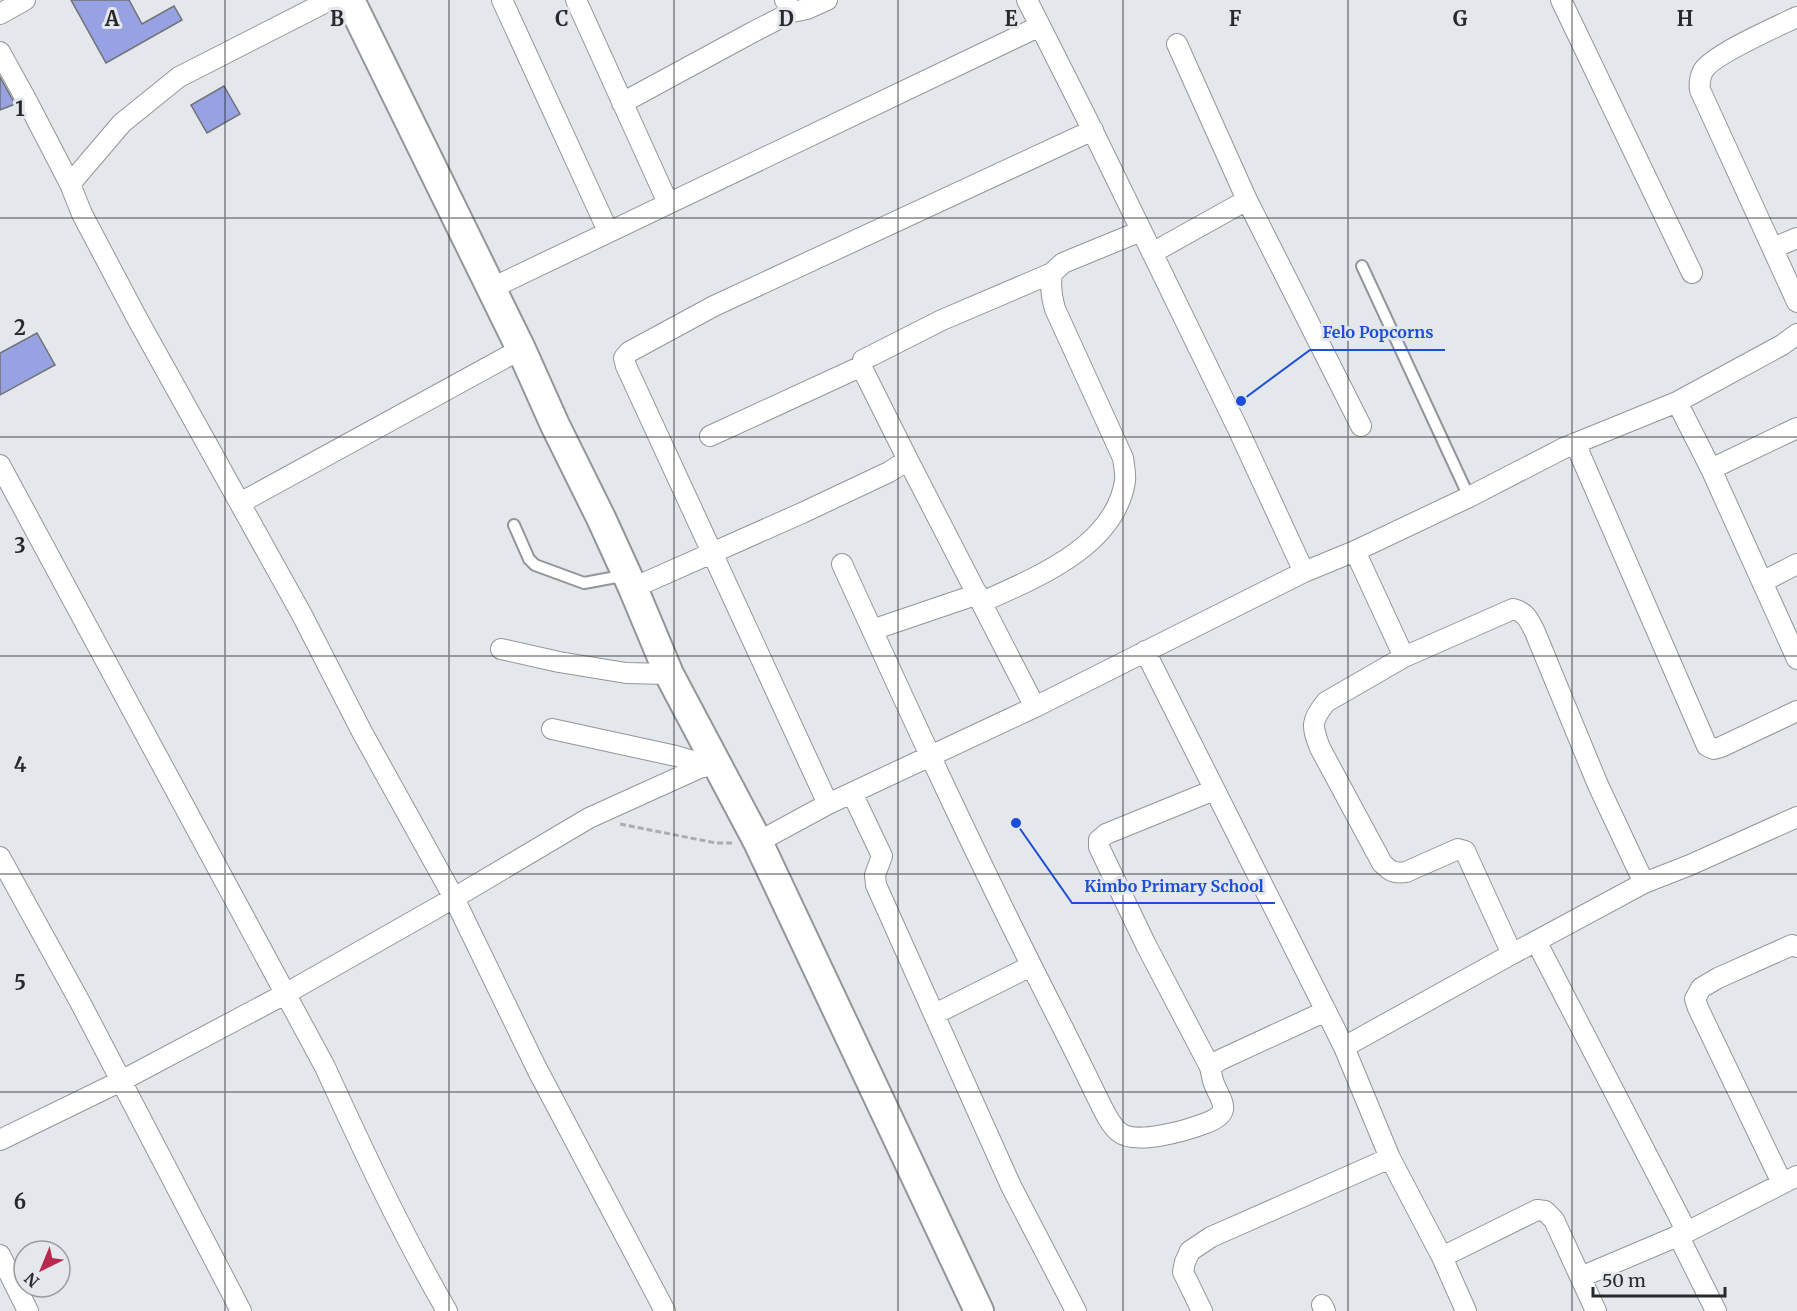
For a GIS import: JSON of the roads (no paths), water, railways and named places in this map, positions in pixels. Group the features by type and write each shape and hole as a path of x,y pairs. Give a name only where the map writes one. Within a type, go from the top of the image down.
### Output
{"street":[{"path":"0,14 26,0"},
{"path":"70,184 122,123 179,77 330,0"},
{"path":"350,0 521,349 630,582 709,764 758,842 979,1311"},
{"path":"502,0 608,231"},
{"path":"577,0 668,204"},
{"path":"622,103 753,32 789,6 807,9 827,0"},
{"path":"1027,0 1093,130 1238,429 1304,572"},
{"path":"1561,0 1692,273"},
{"path":"1797,16 1710,63 1699,82 1700,90 1797,302"},
{"path":"492,288 1040,26"},
{"path":"1177,44 1247,200 1361,426"},
{"path":"0,52 27,100 70,184 82,214 138,320 302,615 362,732 454,898 537,1069 665,1311"},
{"path":"828,804 624,362 626,354 714,306 1093,130"},
{"path":"1152,253 1247,200"},
{"path":"1035,707 908,460 862,366 863,360 942,320 1052,273 1063,263 1141,231"},
{"path":"1773,248 1797,238"},
{"path":"872,630 980,598 1065,561 1085,547 1113,514 1122,495 1125,479 1123,458 1054,309 1051,296 1052,273"},
{"path":"758,842 828,804 1035,707 1304,572 1355,551 1469,497 1575,443 1677,402 1782,345 1797,333"},
{"path":"240,502 521,349"},
{"path":"710,436 862,366"},
{"path":"1677,402 1711,469 1797,659"},
{"path":"1711,469 1797,428"},
{"path":"1575,443 1707,746 1714,749 1721,747 1797,711"},
{"path":"630,582 711,552 812,508 889,472 908,460"},
{"path":"0,465 325,1067 421,1267 447,1311"},
{"path":"1355,551 1404,657"},
{"path":"842,564 929,756 1031,966 1113,1126 1120,1134 1131,1138 1146,1138 1203,1124 1218,1118 1224,1110 1224,1102 1213,1081 1210,1067 1146,945 1099,847 1099,840 1106,834 1214,789"},
{"path":"1762,582 1797,564"},
{"path":"1512,954 1466,851 1458,849 1406,872 1396,874 1382,863 1320,748 1314,731 1313,722 1326,702 1404,657 1513,609 1522,611 1528,617 1535,632 1599,785 1644,883"},
{"path":"501,649 626,674 669,674"},
{"path":"1145,651 1344,1047 1390,1158 1442,1257 1466,1311"},
{"path":"552,729 709,764"},
{"path":"0,1140 121,1081 285,994 589,818 709,764"},
{"path":"852,793 882,856 875,875 876,885 1011,1186 1076,1311"},
{"path":"1344,1047 1644,883 1797,817"},
{"path":"0,857 242,1311"},
{"path":"1536,941 1683,1233 1716,1311"},
{"path":"1581,1277 1683,1233 1789,1179 1695,999 1701,988 1718,978 1792,945 1797,947"},
{"path":"935,1014 1031,966"},
{"path":"1210,1067 1220,1060 1326,1011"},
{"path":"1202,1311 1183,1272 1190,1251 1211,1237 1390,1158"},
{"path":"1442,1257 1538,1210 1545,1211 1554,1220 1596,1311"},
{"path":"0,1255 28,1311"}],"lane":[{"path":"1362,266 1469,497"},
{"path":"514,525 535,565 584,583 630,582"}],"place":[{"name":"Felo Popcorns","path":"1241,401"},
{"name":"Kimbo Primary School","path":"1016,823"}]}
